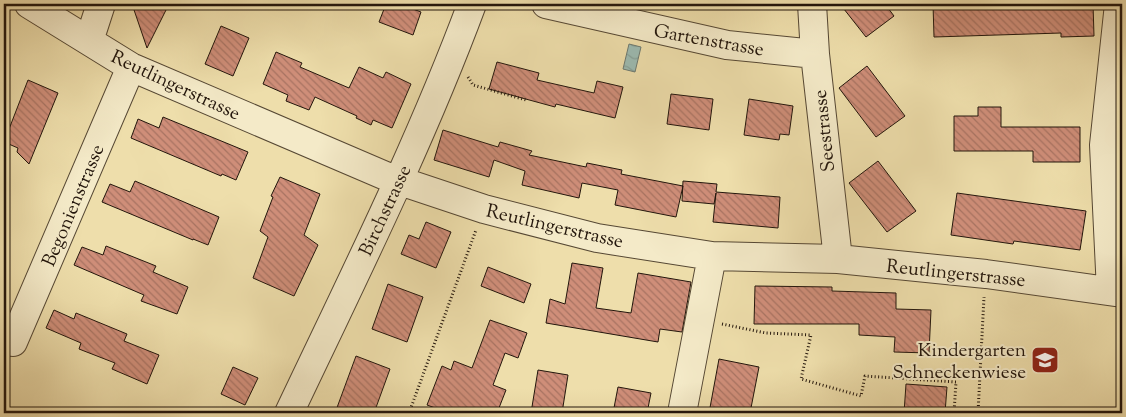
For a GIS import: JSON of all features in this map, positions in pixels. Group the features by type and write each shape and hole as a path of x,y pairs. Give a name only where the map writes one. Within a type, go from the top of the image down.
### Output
{"street":[{"name":"Reutlingerstrasse","path":"29,4 131,67 379,173 409,185 484,208 597,238 712,256 838,259 986,274 1117,292"},
{"path":"89,41 101,4"},
{"name":"Birchstrasse","path":"289,413 448,69 472,4"},
{"name":"Gartenstrasse","path":"546,4 727,45 815,54"},
{"name":"Seestrasse","path":"812,4 815,54 838,259"},
{"path":"1117,292 1104,145 1119,4"},
{"name":"Begonienstrasse","path":"13,342 131,67"},
{"path":"682,413 712,256"}],"path":[{"path":"448,69 468,78 473,85 526,100"},
{"path":"409,413 484,208"},
{"path":"978,413 986,274"},
{"path":"700,320 766,333 811,335 801,379 861,396 865,376 956,382 954,413"}],"water":[{"path":"629,44 641,47 635,72 623,69"}],"building":[{"path":"132,4 169,4 147,48"},
{"path":"386,4 415,4 413,9 421,12 413,35 379,22"},
{"path":"840,4 885,4 894,16 866,37"},
{"path":"933,4 1093,4 1094,36 1061,37 1061,33 934,37"},
{"path":"221,26 249,38 233,76 205,64"},
{"path":"276,52 302,63 300,67 349,88 359,67 383,78 386,72 411,84 392,128 373,120 371,125 356,118 357,116 315,97 309,110 286,101 288,95 263,84"},
{"path":"497,62 539,73 537,80 594,93 597,81 623,87 615,118 556,104 555,107 489,89"},
{"path":"867,66 905,116 876,137 839,88"},
{"path":"28,80 58,93 29,164 17,152 18,148 4,142"},
{"path":"671,94 713,99 709,130 667,124"},
{"path":"749,99 793,106 789,135 780,134 779,140 744,135"},
{"path":"978,107 1001,107 1001,127 1080,127 1080,162 1033,162 1033,151 954,151 954,116 978,116"},
{"path":"163,117 248,152 236,180 222,174 221,176 131,138 138,119 159,128"},
{"path":"443,130 498,147 500,142 532,151 529,155 586,167 587,163 622,170 621,174 683,186 676,217 615,205 618,190 582,183 579,198 522,185 525,171 494,160 489,177 434,160"},
{"path":"878,161 916,211 887,232 849,183"},
{"path":"280,177 320,194 304,235 318,245 294,296 253,278 268,237 260,231 273,197 271,196"},
{"path":"135,181 219,217 208,245 102,202 110,184 130,192"},
{"path":"683,181 717,184 716,192 780,197 778,228 713,222 716,193 714,204 682,201"},
{"path":"957,193 1086,211 1080,250 1014,241 1013,244 951,235"},
{"path":"426,222 451,232 436,268 401,254 409,235 419,239"},
{"path":"106,246 156,266 153,272 188,287 177,314 141,301 144,295 74,265 82,247 103,255"},
{"path":"572,263 603,268 596,308 631,313 638,273 691,282 682,332 660,329 658,342 546,323 550,299 565,304"},
{"path":"488,267 531,284 524,303 481,286"},
{"path":"388,284 423,297 407,342 372,329"},
{"path":"755,286 832,287 832,291 896,293 896,309 931,310 929,353 894,352 895,337 859,335 859,324 754,324"},
{"path":"54,310 74,319 76,313 127,334 124,341 159,355 147,384 112,369 115,363 79,349 81,343 46,328"},
{"path":"490,320 527,333 518,358 505,353 493,385 506,390 497,413 449,413 427,405 442,366 451,370 454,361 472,368"},
{"path":"356,356 390,369 374,413 335,413"},
{"path":"719,359 759,367 750,413 709,413"},
{"path":"233,367 258,378 245,405 221,394"},
{"path":"538,370 568,375 562,413 531,413"},
{"path":"906,384 947,387 945,413 904,413"},
{"path":"618,387 651,393 647,413 613,413"}],"place":[{"name":"Kindergarten Schneckenwiese","path":"1045,360"}]}
